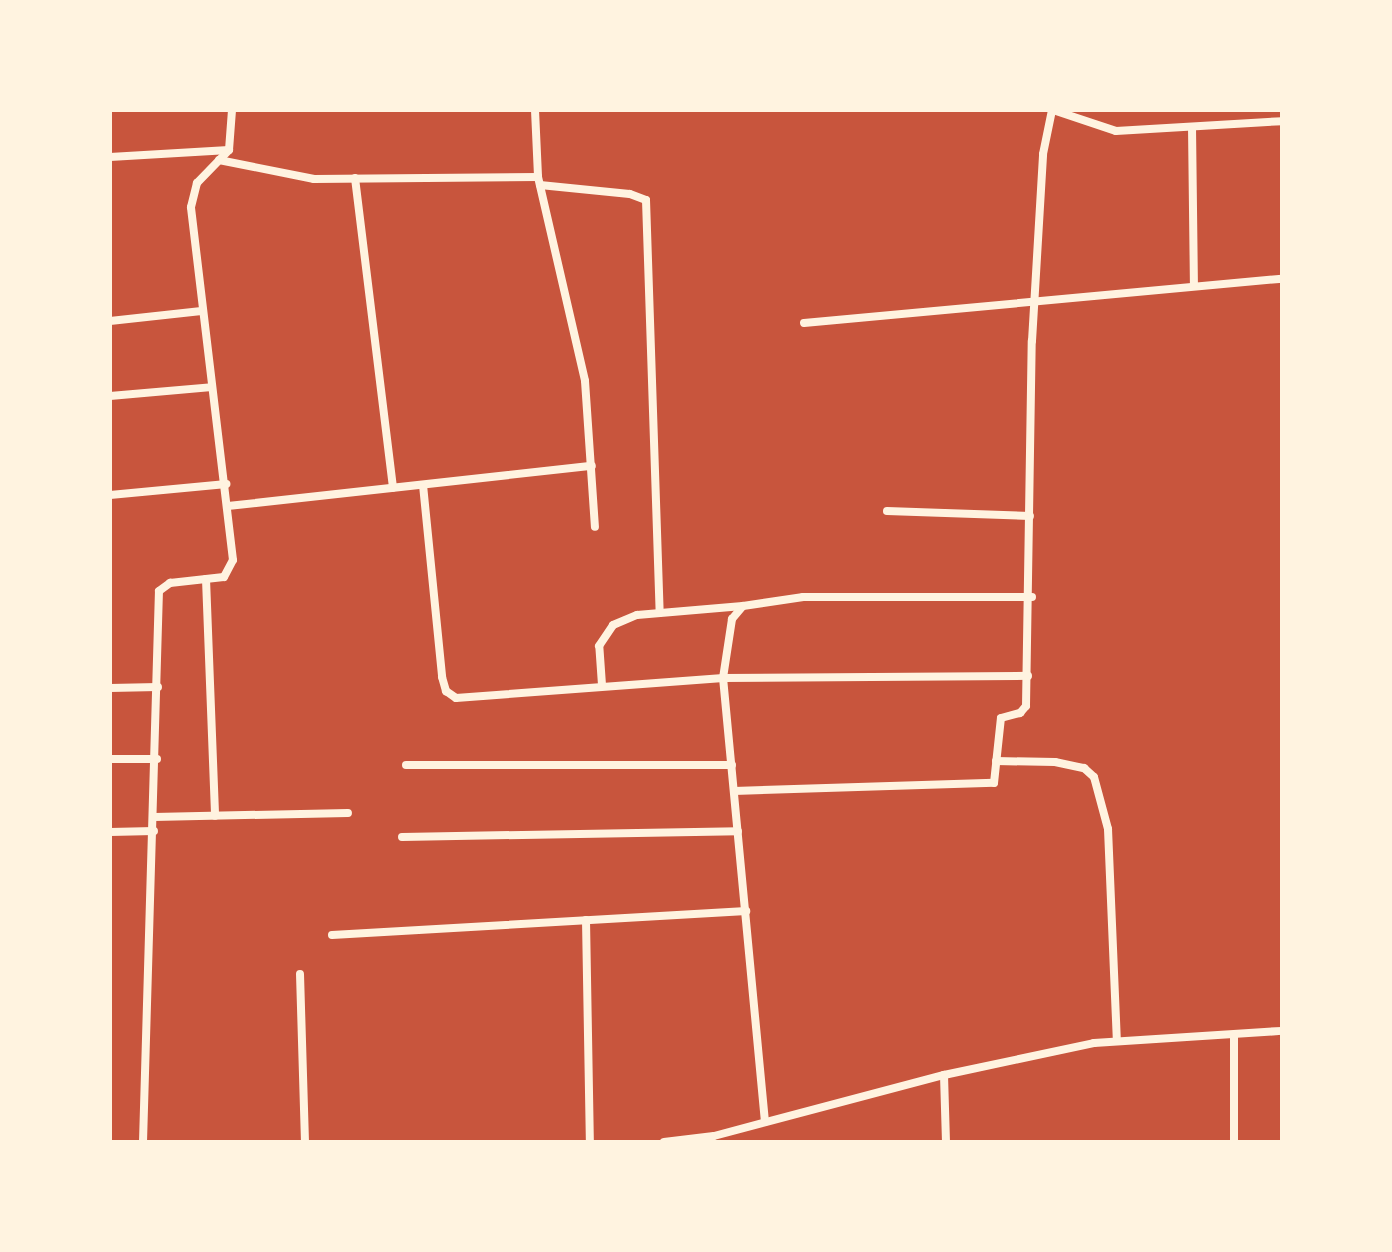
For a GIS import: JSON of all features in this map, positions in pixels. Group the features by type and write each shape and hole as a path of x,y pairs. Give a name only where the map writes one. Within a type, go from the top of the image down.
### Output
{"street":[{"path":"143,1142 157,759 159,591 170,583 206,579 231,570 226,484 201,311 191,194 229,150 232,110"},
{"path":"535,110 539,181 585,381 595,527"},
{"path":"734,791 988,786 995,778 1001,718 1024,711 1028,676 1032,597 1030,516 1035,299 1043,154 1052,110 1116,131 1241,121 1282,121"},
{"path":"1241,110 1241,121"},
{"path":"1192,127 1194,285"},
{"path":"110,157 229,150"},
{"path":"219,160 294,177 539,181 630,194 646,200 660,613"},
{"path":"355,178 393,488"},
{"path":"804,323 1035,299 1282,279"},
{"path":"110,321 201,311"},
{"path":"110,396 212,387"},
{"path":"228,506 592,466"},
{"path":"110,495 226,484"},
{"path":"423,485 446,691 471,699 602,685 723,678 1028,676"},
{"path":"887,511 1030,516"},
{"path":"206,579 215,816"},
{"path":"602,685 599,646 606,633 622,619 803,597 1032,597"},
{"path":"743,606 732,619 723,678 765,1122"},
{"path":"110,688 158,687"},
{"path":"110,759 157,759"},
{"path":"996,761 1055,762 1084,768 1094,777 1108,829 1117,1041"},
{"path":"406,765 732,765"},
{"path":"154,817 348,813"},
{"path":"110,832 154,831"},
{"path":"402,837 738,831"},
{"path":"332,935 746,911"},
{"path":"586,920 590,1142"},
{"path":"300,974 305,1142"},
{"path":"664,1142 765,1122 944,1075 1117,1041 1234,1037 1282,1031"},
{"path":"1234,1037 1234,1142"},
{"path":"944,1075 946,1142"}]}
